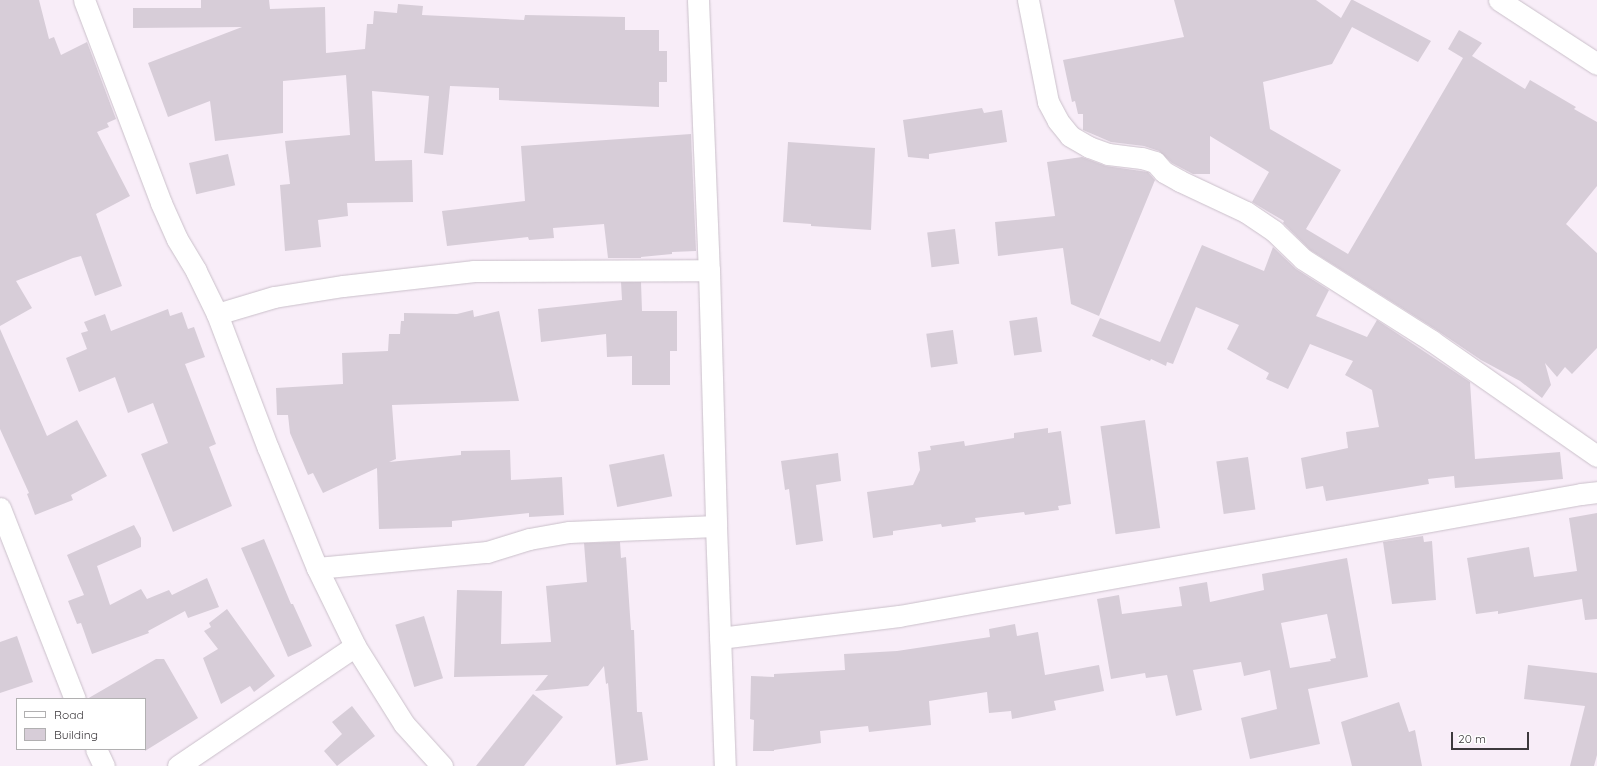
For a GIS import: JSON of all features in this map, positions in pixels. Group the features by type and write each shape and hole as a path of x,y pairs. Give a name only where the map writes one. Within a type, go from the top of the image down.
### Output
{"street":[{"path":"84,0 161,203 177,238 196,271 217,314 268,448 317,568 355,646 404,724 442,766"},
{"path":"698,0 709,270 720,638 726,766"},
{"path":"1028,0 1048,102 1058,121 1070,136 1089,147 1108,154 1142,158 1155,162 1164,172 1180,181 1246,212 1274,231 1303,259 1432,341 1597,456"},
{"path":"1499,0 1597,64"},
{"path":"217,314 274,297 343,286 474,271 709,270"},
{"path":"720,638 899,616 962,606 1597,492"},
{"path":"0,508 75,698"},
{"path":"317,568 487,552 529,539 569,532 716,526"},
{"path":"178,766 355,646"},
{"path":"96,750 104,766"}],"building":[{"path":"0,0 39,0 49,39 54,37 61,55 87,42 116,119 107,123 109,127 97,132 130,196 96,214 122,286 95,296 81,256 73,258 16,281 32,308 0,326"},
{"path":"201,0 269,0 270,9 325,7 326,53 365,49 367,24 373,24 374,11 397,13 398,4 423,6 422,15 524,20 525,15 625,17 625,30 659,30 659,51 667,51 667,82 659,82 659,107 499,100 499,88 450,86 443,155 424,153 429,96 372,91 375,161 412,160 413,202 347,203 348,216 318,220 321,247 285,251 280,185 290,184 285,141 350,135 346,75 283,81 283,133 215,141 210,101 168,117 148,63 242,27 133,28 133,8 201,8"},
{"path":"1174,0 1316,0 1341,18 1351,0 1353,0 1431,41 1418,62 1352,27 1332,64 1263,82 1270,129 1341,170 1306,229 1348,254 1463,58 1448,49 1459,30 1482,43 1472,56 1525,89 1530,80 1576,107 1574,109 1597,122 1597,186 1566,224 1597,253 1597,348 1572,374 1565,367 1557,377 1545,363 1551,385 1542,398 1520,381 1481,360 1310,250 1283,223 1284,221 1252,202 1269,172 1210,136 1210,174 1193,174 1172,163 1159,151 1144,146 1111,142 1083,130 1083,114 1078,114 1075,101 1072,102 1063,60 1184,37"},
{"path":"982,108 984,113 1002,110 1007,142 929,154 929,159 908,157 903,120"},
{"path":"691,134 696,251 672,252 672,254 641,258 608,258 604,224 553,228 554,238 529,240 528,237 447,246 442,211 525,201 521,146"},
{"path":"788,142 875,148 871,230 811,226 811,224 783,222"},
{"path":"228,154 235,185 196,194 189,163"},
{"path":"1082,157 1106,166 1148,172 1155,180 1099,316 1071,304 1063,248 998,256 995,222 1055,216 1047,162"},
{"path":"955,229 959,264 931,267 927,232"},
{"path":"1202,245 1264,271 1273,247 1296,269 1329,290 1316,316 1367,337 1377,320 1470,382 1475,459 1560,452 1563,479 1455,488 1454,476 1428,479 1429,484 1326,501 1323,486 1306,489 1301,458 1348,448 1346,432 1379,427 1372,390 1345,375 1353,361 1310,344 1288,389 1266,379 1269,373 1227,349 1239,325 1196,307 1173,364 1167,362 1166,366 1151,359 1150,361 1092,336 1100,318 1160,342"},
{"path":"621,282 641,282 642,311 677,311 677,351 670,351 670,385 632,385 632,356 607,357 606,334 541,342 538,309 622,300"},
{"path":"168,309 170,316 182,312 188,329 194,327 205,357 185,364 216,444 209,447 232,506 173,532 141,454 168,443 153,403 128,413 115,377 79,392 66,358 87,349 81,333 88,331 84,322 105,314 111,331"},
{"path":"473,310 474,317 499,311 519,401 392,405 396,459 389,462 461,455 461,451 510,450 511,480 562,477 564,515 529,517 529,513 452,521 452,527 379,529 377,468 323,493 313,473 308,475 290,433 288,415 277,415 276,388 343,384 342,353 388,351 389,334 400,334 401,321 404,321 404,313 457,314"},
{"path":"1037,317 1042,352 1014,356 1009,321"},
{"path":"0,329 47,436 77,420 107,476 71,495 73,500 35,515 27,494 29,493 0,429"},
{"path":"953,330 958,364 931,367 926,334"},
{"path":"1145,420 1160,528 1116,534 1100,426"},
{"path":"1048,428 1048,433 1061,431 1071,504 1058,506 1059,510 1025,515 1024,512 975,518 976,522 942,527 941,524 893,531 893,535 873,538 867,492 913,485 920,470 918,452 931,450 930,446 964,441 965,446 1014,438 1014,433"},
{"path":"838,453 841,481 816,485 823,541 796,545 789,489 785,490 781,461"},
{"path":"664,454 672,496 617,507 609,465"},
{"path":"1248,457 1255,509 1224,514 1216,461"},
{"path":"1597,513 1597,619 1585,620 1582,599 1498,614 1498,611 1476,614 1467,558 1529,547 1534,577 1577,571 1569,518"},
{"path":"134,525 141,538 141,547 97,566 110,605 141,589 147,599 169,590 172,595 207,578 219,607 188,618 185,611 148,631 149,633 92,654 81,623 77,624 68,601 84,595 67,555"},
{"path":"1423,536 1424,542 1432,541 1436,600 1392,604 1383,542"},
{"path":"264,539 291,604 293,604 312,646 288,657 241,548"},
{"path":"620,542 621,558 626,557 631,630 634,630 637,712 642,712 648,760 616,765 608,683 606,684 604,666 588,686 535,691 548,675 454,677 457,590 502,591 501,644 551,642 546,586 587,582 584,543"},
{"path":"1347,558 1368,677 1308,689 1320,744 1250,759 1241,718 1277,709 1270,670 1244,676 1241,662 1193,670 1202,710 1176,716 1167,675 1146,678 1145,673 1111,679 1097,599 1119,595 1122,614 1182,606 1179,587 1207,582 1210,602 1264,590 1262,574","holes":["1327,614 1336,658 1330,659 1331,661 1290,668 1281,623"]},
{"path":"227,609 275,676 254,692 250,686 221,704 203,658 218,649 204,631 211,627 209,623"},
{"path":"424,616 443,678 414,687 395,625"},
{"path":"1015,624 1017,636 1038,632 1045,675 1099,665 1104,691 1054,701 1056,710 1012,719 1011,711 989,713 987,692 929,701 931,725 869,732 868,726 820,731 821,743 774,751 753,751 754,720 750,719 751,676 774,677 774,674 845,670 844,654 897,651 990,637 989,629"},
{"path":"17,636 33,682 0,693 0,642"},
{"path":"156,659 164,659 198,718 145,751 146,698 89,698"},
{"path":"1528,665 1597,673 1597,755 1594,766 1570,766 1585,706 1524,699"},
{"path":"533,694 563,717 524,766 476,766"},
{"path":"1399,702 1409,732 1415,730 1422,766 1352,766 1341,722"},
{"path":"352,706 375,736 337,766 324,751 342,734 332,722"}]}
